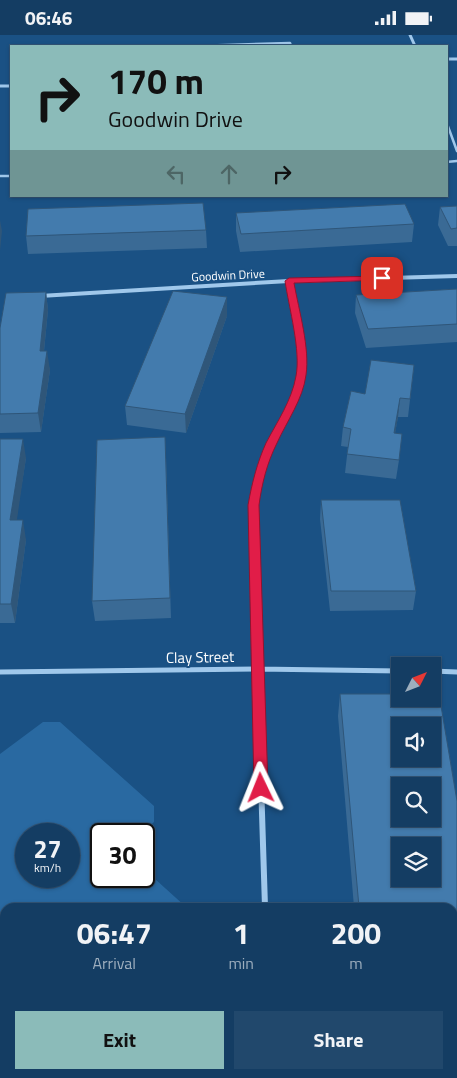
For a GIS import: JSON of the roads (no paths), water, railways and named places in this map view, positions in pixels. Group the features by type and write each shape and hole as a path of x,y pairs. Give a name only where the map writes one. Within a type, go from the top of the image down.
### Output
{"street":[{"name":"Goodwin Drive","path":"30,297 289,281 457,276"},
{"path":"264,903 253,505 258,477 271,445 298,390 301,375 302,358 289,281"},
{"name":"Clay Street","path":"0,672 257,669 391,671"},
{"path":"441,671 457,672"}],"lane":[{"path":"226,45 290,43 291,45"},
{"path":"448,125 457,151"},
{"path":"452,134 457,134"}]}
